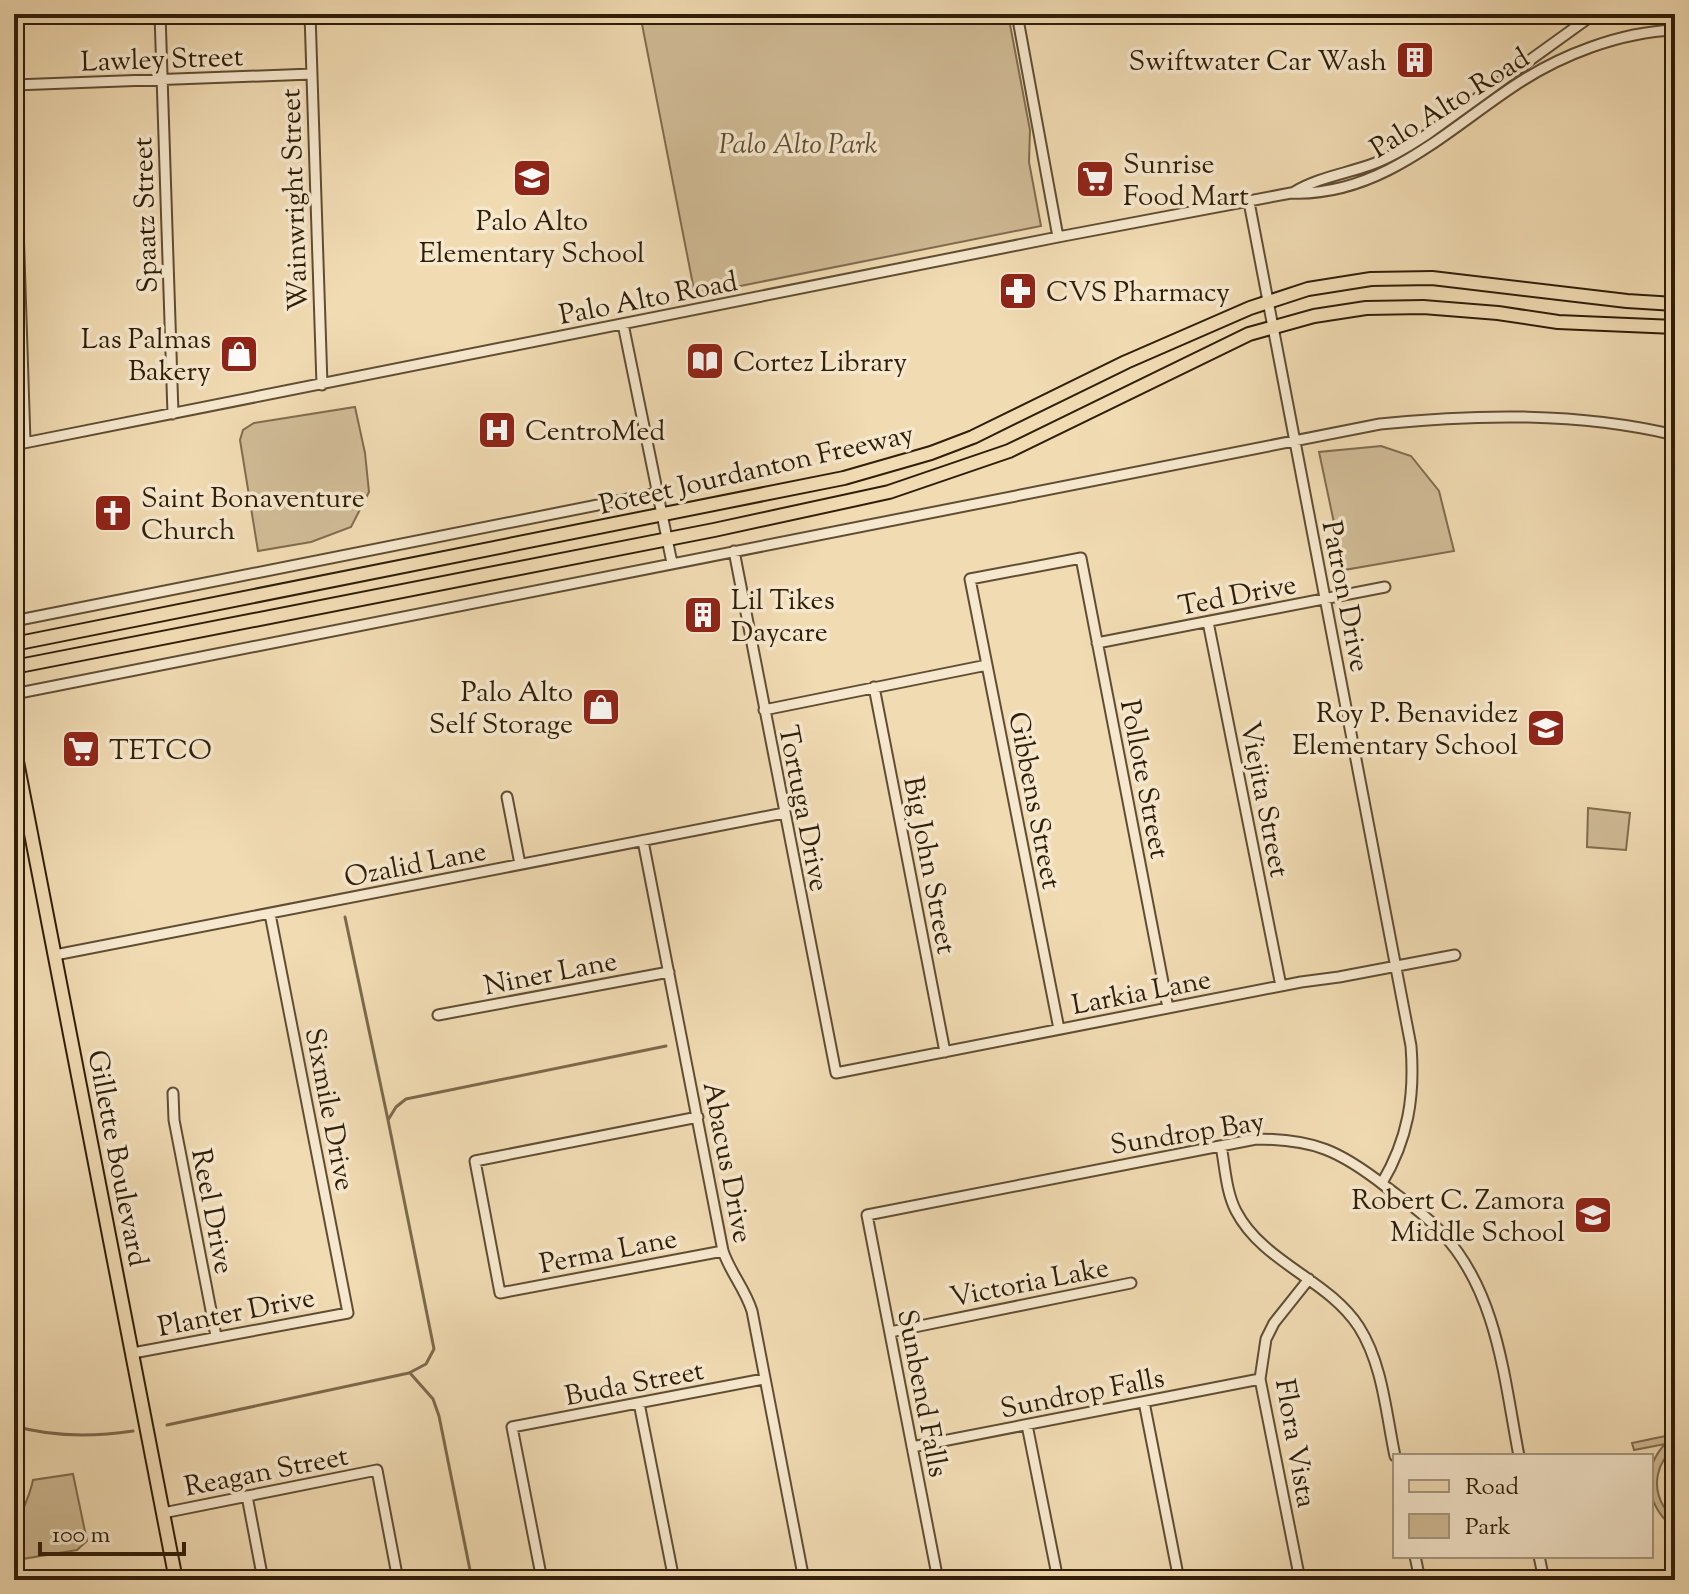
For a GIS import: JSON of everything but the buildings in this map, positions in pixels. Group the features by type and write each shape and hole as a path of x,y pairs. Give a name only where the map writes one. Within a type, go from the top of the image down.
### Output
{"main road":[{"name":"Poteet Jourdanton Freeway","path":"14,644 844,478 931,453 973,437 1126,362 1268,301 1308,289 1371,279 1432,278 1675,304"},
{"name":"Poteet Jourdanton Freeway","path":"14,667 823,507 940,477 1009,451 1249,334 1273,326 1366,308 1423,307 1558,322 1675,327"},
{"name":"Gillette Boulevard","path":"14,746 176,1580"}],"street":[{"name":"Spaatz Street","path":"160,14 173,414"},
{"name":"Wainwright Street","path":"310,14 322,385"},
{"path":"1017,14 1058,237"},
{"name":"Palo Alto Road","path":"1291,193 1310,182 1344,174 1397,153 1594,14"},
{"name":"Palo Alto Road","path":"14,445 1058,237 1291,193 1326,191 1403,164 1514,86 1572,55 1625,38 1675,30"},
{"name":"Lawley Street","path":"14,85 312,74"},
{"path":"14,102 25,442"},
{"name":"Patron Drive","path":"1249,202 1411,1046 1413,1095 1402,1142 1382,1183"},
{"path":"623,324 672,563"},
{"path":"14,694 1380,424 1473,416 1585,420 1675,435"},
{"name":"Poteet Jourdanton Freeway","path":"14,621 658,493"},
{"name":"Tortuga Drive","path":"734,551 836,1073"},
{"name":"Pollote Street","path":"970,579 1081,558 1168,1008"},
{"name":"Gibbens Street","path":"970,579 1059,1029"},
{"name":"Ted Drive","path":"1097,643 1385,587"},
{"name":"Viejita Street","path":"1208,622 1281,986"},
{"path":"764,710 987,665"},
{"name":"Big John Street","path":"874,687 945,1052"},
{"path":"507,797 520,864"},
{"name":"Ozalid Lane","path":"55,955 784,813"},
{"name":"Abacus Drive","path":"643,841 723,1251 747,1297 804,1580"},
{"name":"Sixmile Drive","path":"270,914 348,1313"},
{"name":"Larkia Lane","path":"836,1073 1455,955"},
{"name":"Niner Lane","path":"438,1015 669,972"},
{"name":"Reel Drive","path":"173,1093 174,1120 216,1336"},
{"name":"Perma Lane","path":"698,1117 475,1161 500,1293 723,1251"},
{"name":"Sundrop Bay","path":"867,1215 1256,1139 1304,1141 1342,1156 1382,1183 1441,1232 1475,1278 1495,1331 1519,1454"},
{"path":"1221,1146 1234,1207 1242,1221 1266,1248 1309,1279 1349,1314 1366,1340 1378,1374 1395,1454"},
{"name":"Sunbend Falls","path":"867,1215 938,1580"},
{"name":"Flora Vista","path":"1300,1580 1260,1379 1266,1339 1274,1323 1309,1279"},
{"name":"Victoria Lake","path":"890,1332 1131,1283"},
{"name":"Planter Drive","path":"133,1353 348,1313"},
{"name":"Buda Street","path":"542,1580 512,1427 764,1379"},
{"name":"Sundrop Falls","path":"912,1447 1260,1379"},
{"path":"1144,1402 1179,1580"},
{"path":"639,1403 674,1580"},
{"path":"1027,1425 1058,1580"},
{"name":"Reagan Street","path":"163,1513 377,1470 398,1580"},
{"path":"247,1496 263,1580"},
{"path":"1415,1558 1420,1580"},
{"path":"1539,1558 1544,1580"}],"green space":[{"name":"Palo Alto Park","path":"640,14 1008,14 1030,130 1029,162 1041,226 695,295"},
{"path":"355,407 369,492 351,527 311,542 258,551 240,440 243,430 254,423"},
{"path":"1381,446 1411,456 1439,491 1454,551 1344,570 1319,452"},
{"path":"1588,808 1630,813 1626,850 1587,847"},
{"path":"1675,1434 1675,1447 1660,1467 1657,1483 1660,1499 1675,1529 1653,1500 1653,1464 1665,1444 1634,1450 1632,1443"},
{"path":"73,1474 87,1541 77,1550 16,1560 16,1527 33,1480"}],"waterway":[{"path":"345,917 388,1120"},
{"path":"167,1425 409,1373 426,1364 434,1349 388,1120 406,1099 666,1046"},
{"path":"410,1373 433,1399 439,1416 472,1580"},
{"path":"14,1426 73,1435 133,1431"}],"place":[{"name":"Swiftwater Car Wash","path":"1415,60"},
{"name":"Palo Alto Elementary School","path":"532,178"},
{"name":"Sunrise Food Mart","path":"1095,179"},
{"name":"CVS Pharmacy","path":"1018,291"},
{"name":"Las Palmas Bakery","path":"239,354"},
{"name":"Cortez Library","path":"705,361"},
{"name":"CentroMed","path":"497,430"},
{"name":"Saint Bonaventure Church","path":"113,513"},
{"name":"Lil Tikes Daycare","path":"703,615"},
{"name":"Palo Alto Self Storage","path":"601,707"},
{"name":"Roy P. Benavidez Elementary School","path":"1546,728"},
{"name":"TETCO","path":"81,749"},
{"name":"Robert C. Zamora Middle School","path":"1593,1215"}]}
